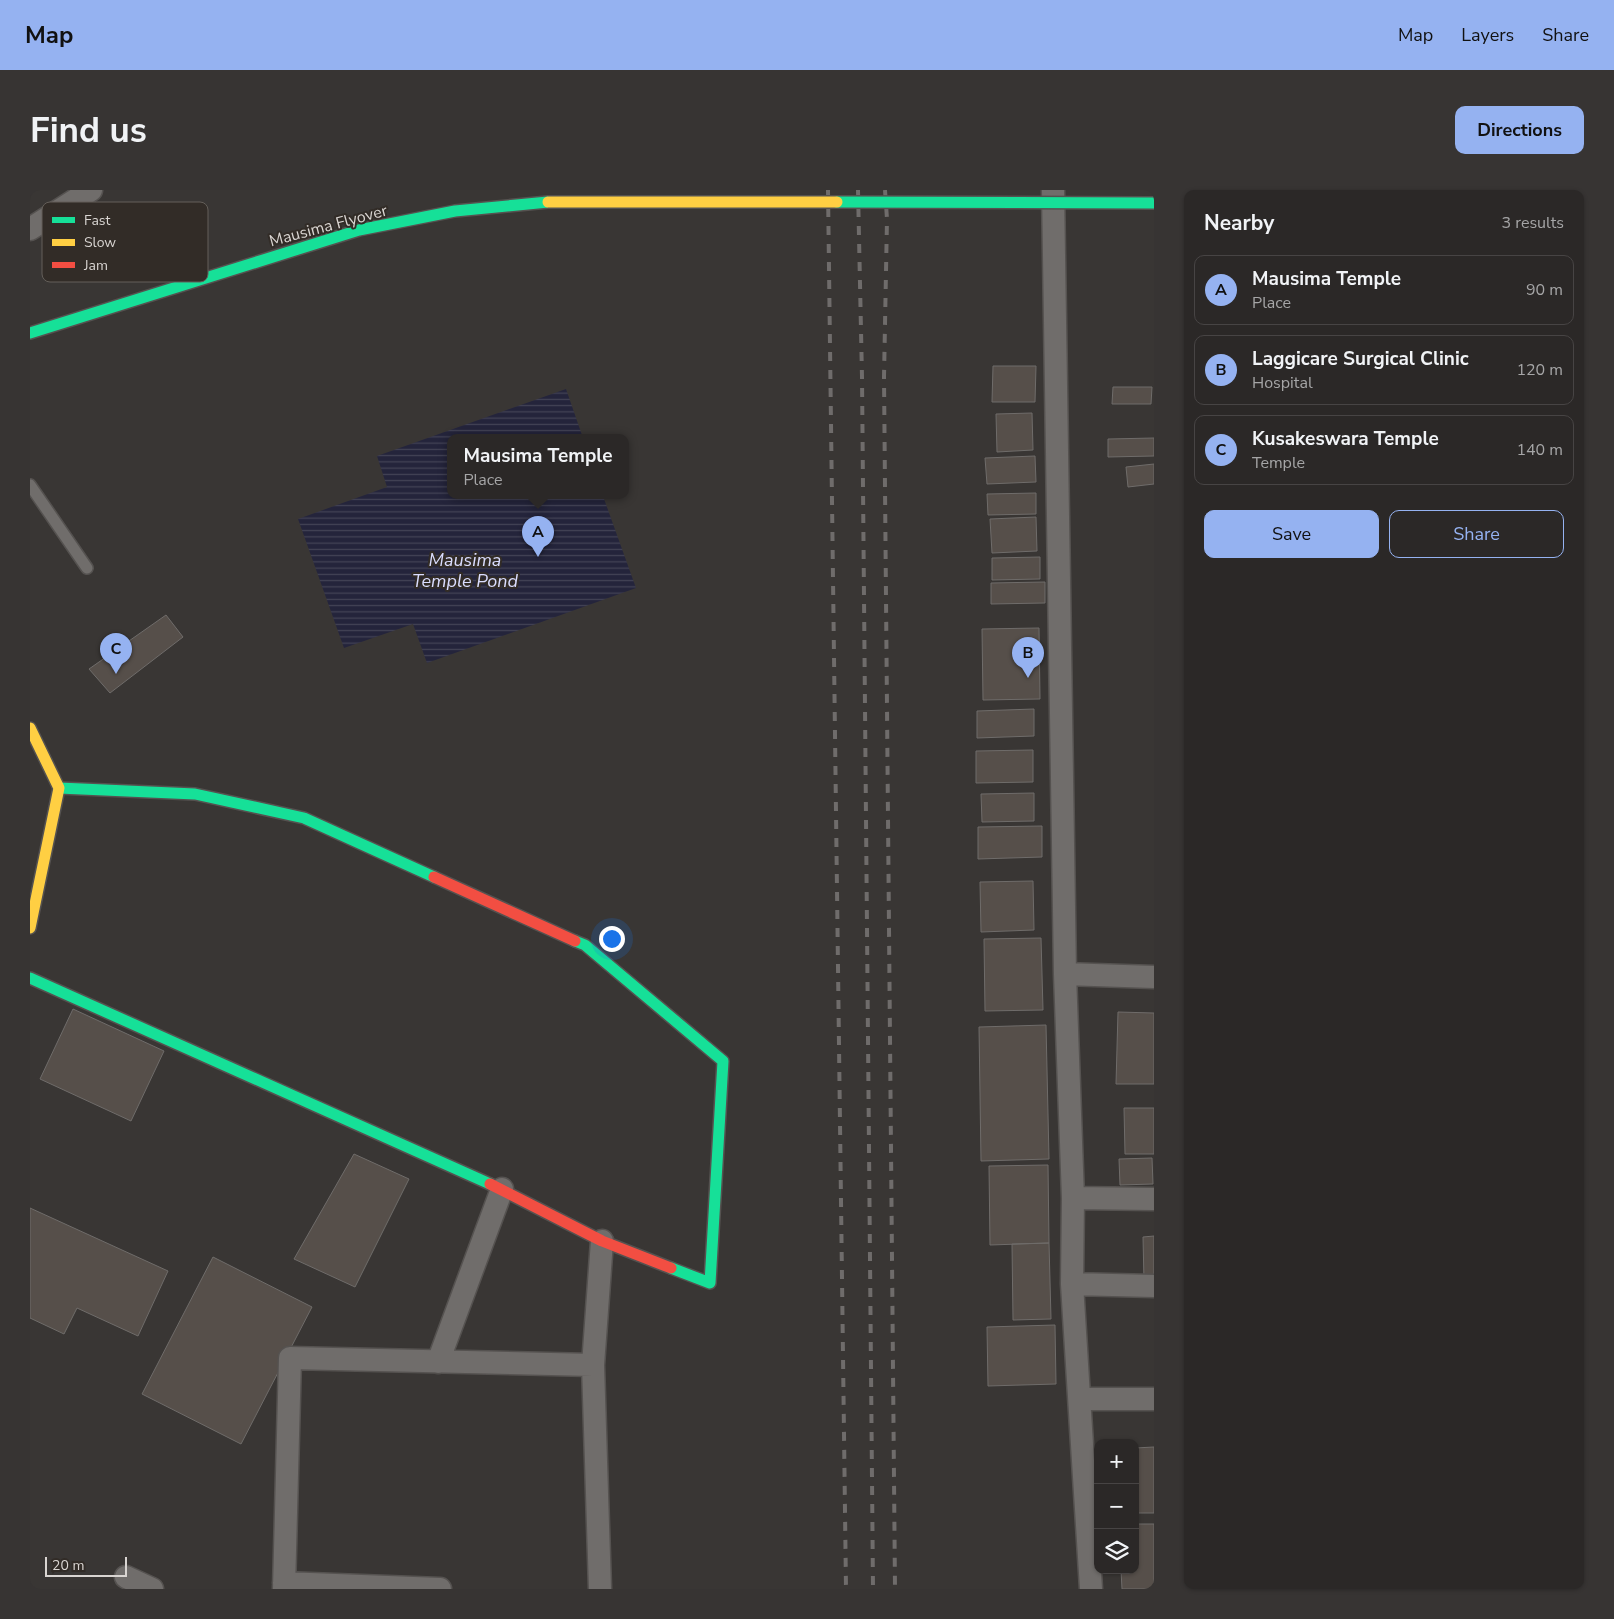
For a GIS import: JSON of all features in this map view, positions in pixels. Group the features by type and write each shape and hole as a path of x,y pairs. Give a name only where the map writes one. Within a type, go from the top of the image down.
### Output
{"street":[{"path":"72,202 91,190"},
{"path":"1053,190 1065,974 1072,1198 1072,1284 1091,1589"},
{"name":"Mausima Flyover","path":"208,277 360,230 455,211 548,202 1154,203"},
{"path":"30,229 42,221"},
{"name":"Mausima Flyover","path":"30,333 193,282"},
{"path":"30,728 59,788 30,928"},
{"path":"30,978 502,1189 602,1241 710,1283 723,1061 585,945 304,818 195,794 59,788"},
{"path":"1065,974 1154,977"},
{"path":"438,1362 502,1189"},
{"path":"1072,1198 1154,1199"},
{"path":"600,1589 593,1365 602,1241"},
{"path":"1072,1284 1154,1286"},
{"path":"440,1589 284,1586 290,1358 593,1365"},
{"path":"1080,1399 1154,1398"},
{"path":"126,1577 152,1589"}],"lane":[{"path":"30,485 87,568"}],"water":[{"name":"Mausima Temple Pond","path":"566,389 582,434 447,434 447,499 604,499 636,588 427,663 413,624 344,648 298,519 387,487 377,456"}],"building":[{"path":"993,366 1036,366 1035,402 992,402"},
{"path":"1113,387 1152,387 1151,404 1112,404"},
{"path":"1032,413 1033,450 997,452 996,414"},
{"path":"1154,438 1154,456 1108,457 1108,439"},
{"path":"1035,456 1036,482 987,484 985,458"},
{"path":"1154,464 1154,484 1128,487 1126,467"},
{"path":"1036,493 1036,514 988,515 987,494"},
{"path":"1036,517 1037,551 992,553 990,519"},
{"path":"1040,557 1040,579 992,580 992,558"},
{"path":"1045,582 1045,603 991,604 991,583"},
{"path":"166,615 183,637 110,693 89,669"},
{"path":"1039,628 1040,699 983,700 982,629"},
{"path":"1034,709 1034,736 977,738 977,711"},
{"path":"1033,750 1033,782 976,783 976,751"},
{"path":"1034,793 1034,821 982,822 981,794"},
{"path":"1042,826 1042,857 978,859 978,827"},
{"path":"1033,881 1034,930 981,932 980,882"},
{"path":"1041,938 1043,1010 985,1011 984,939"},
{"path":"73,1009 164,1051 131,1121 40,1079"},
{"path":"1118,1012 1154,1013 1154,1084 1116,1084"},
{"path":"1046,1025 1049,1159 981,1161 979,1027"},
{"path":"1124,1108 1154,1108 1154,1154 1125,1154"},
{"path":"354,1154 409,1179 355,1287 294,1259"},
{"path":"1152,1158 1153,1184 1120,1185 1119,1159"},
{"path":"1048,1165 1049,1243 990,1245 989,1166"},
{"path":"30,1208 168,1271 138,1336 77,1308 64,1334 30,1318"},
{"path":"1154,1236 1154,1281 1144,1281 1143,1237"},
{"path":"1049,1243 1051,1319 1013,1320 1012,1244"},
{"path":"213,1257 312,1307 241,1444 142,1394"},
{"path":"1055,1325 1056,1384 988,1386 987,1327"},
{"path":"1154,1447 1154,1513 1139,1513 1139,1448"},
{"path":"1139,1524 1154,1524 1154,1589 1122,1589 1121,1574 1139,1574"}],"railway":[{"path":"828,190 846,1589"},
{"path":"858,190 862,377 873,1589"},
{"path":"885,190 887,219 884,377 895,1589"}],"traffic: fast":[{"path":"208,277 359,230 455,211 548,202"},
{"path":"837,202 1154,203"},
{"path":"30,333 193,282"},
{"path":"59,788 195,794 304,818 434,877"},
{"path":"575,941 585,945 723,1061 710,1283 671,1268"},
{"path":"30,978 490,1184"}],"traffic: slow":[{"path":"548,202 837,202"},
{"path":"30,728 59,788 30,928"}],"traffic: jam":[{"path":"434,877 575,941"},
{"path":"490,1184 602,1241 671,1268"}],"place":[{"name":"Mausima Temple","path":"538,557"},
{"name":"Kusakeswara Temple","path":"116,674"},
{"name":"Laggicare Surgical Clinic","path":"1028,678"}]}
